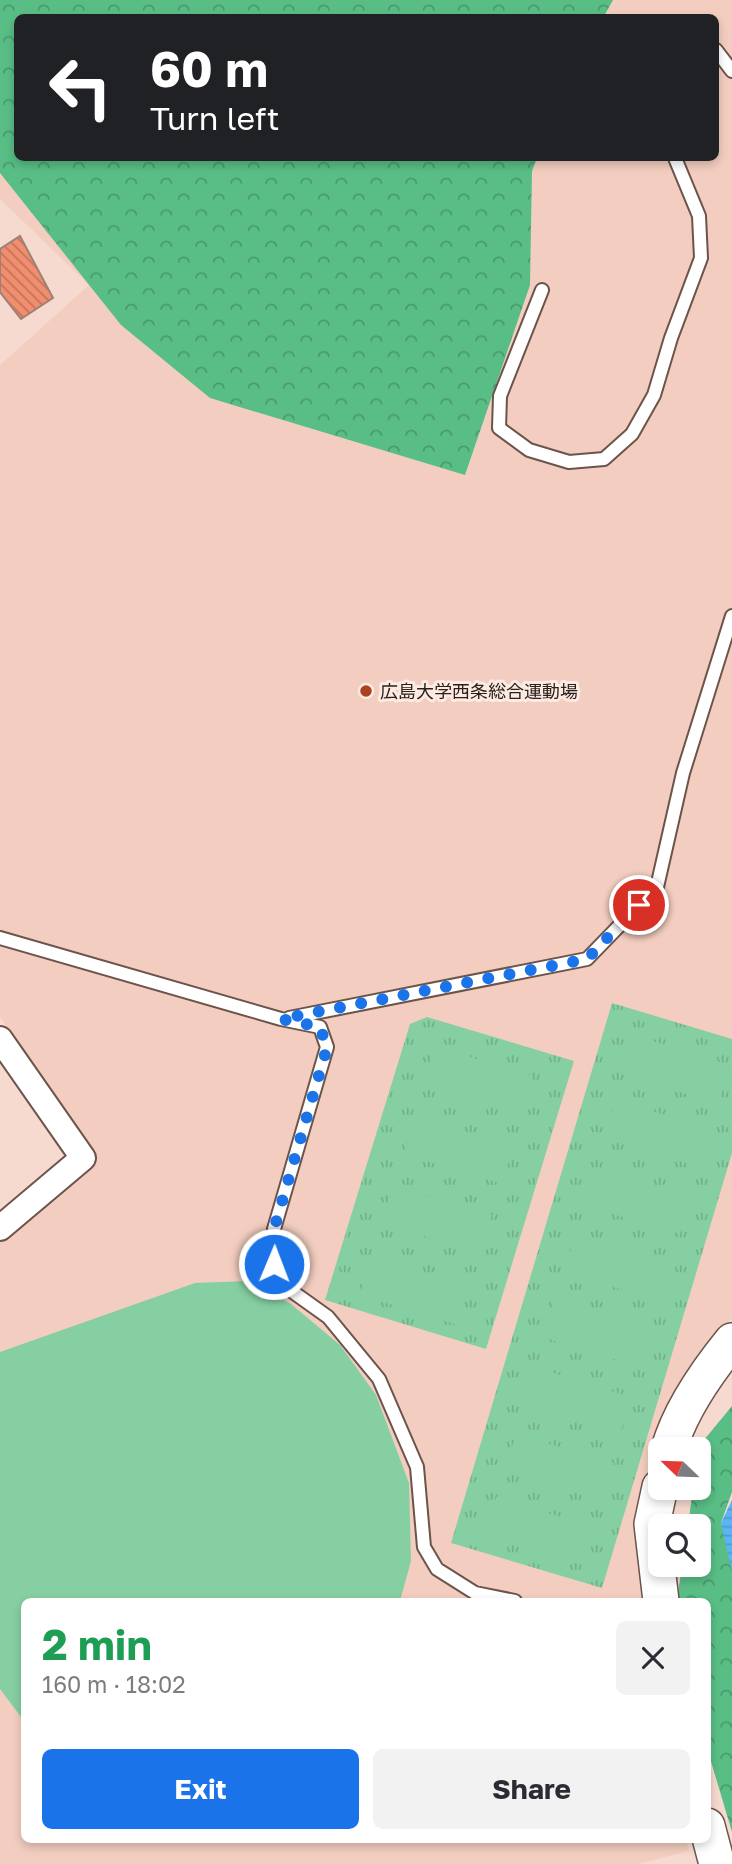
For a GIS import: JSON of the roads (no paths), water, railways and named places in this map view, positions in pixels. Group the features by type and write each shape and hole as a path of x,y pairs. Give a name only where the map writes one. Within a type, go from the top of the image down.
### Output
{"main road":[{"path":"672,1437 690,1401 732,1341"},
{"path":"657,1500 652,1524 661,1598"},
{"path":"711,1841 717,1864"}],"street":[{"path":"0,1039 83,1158 0,1228"}],"lane":[{"path":"719,54 732,71"},
{"path":"542,290 500,396 499,428 528,450 569,462 604,459 632,434 654,395 671,338 701,258 699,216 676,161"},
{"path":"281,1019 587,959 657,887 683,774 732,616"},
{"path":"0,938 281,1019 320,1027 327,1048 274,1229 274,1264 293,1292 328,1317 379,1379 417,1467 424,1547 437,1569 475,1592 502,1598"}],"water":[{"path":"732,1500 732,1572 721,1523"}],"place":[{"name":"広島大学西条総合運動場","path":"366,691"}]}
